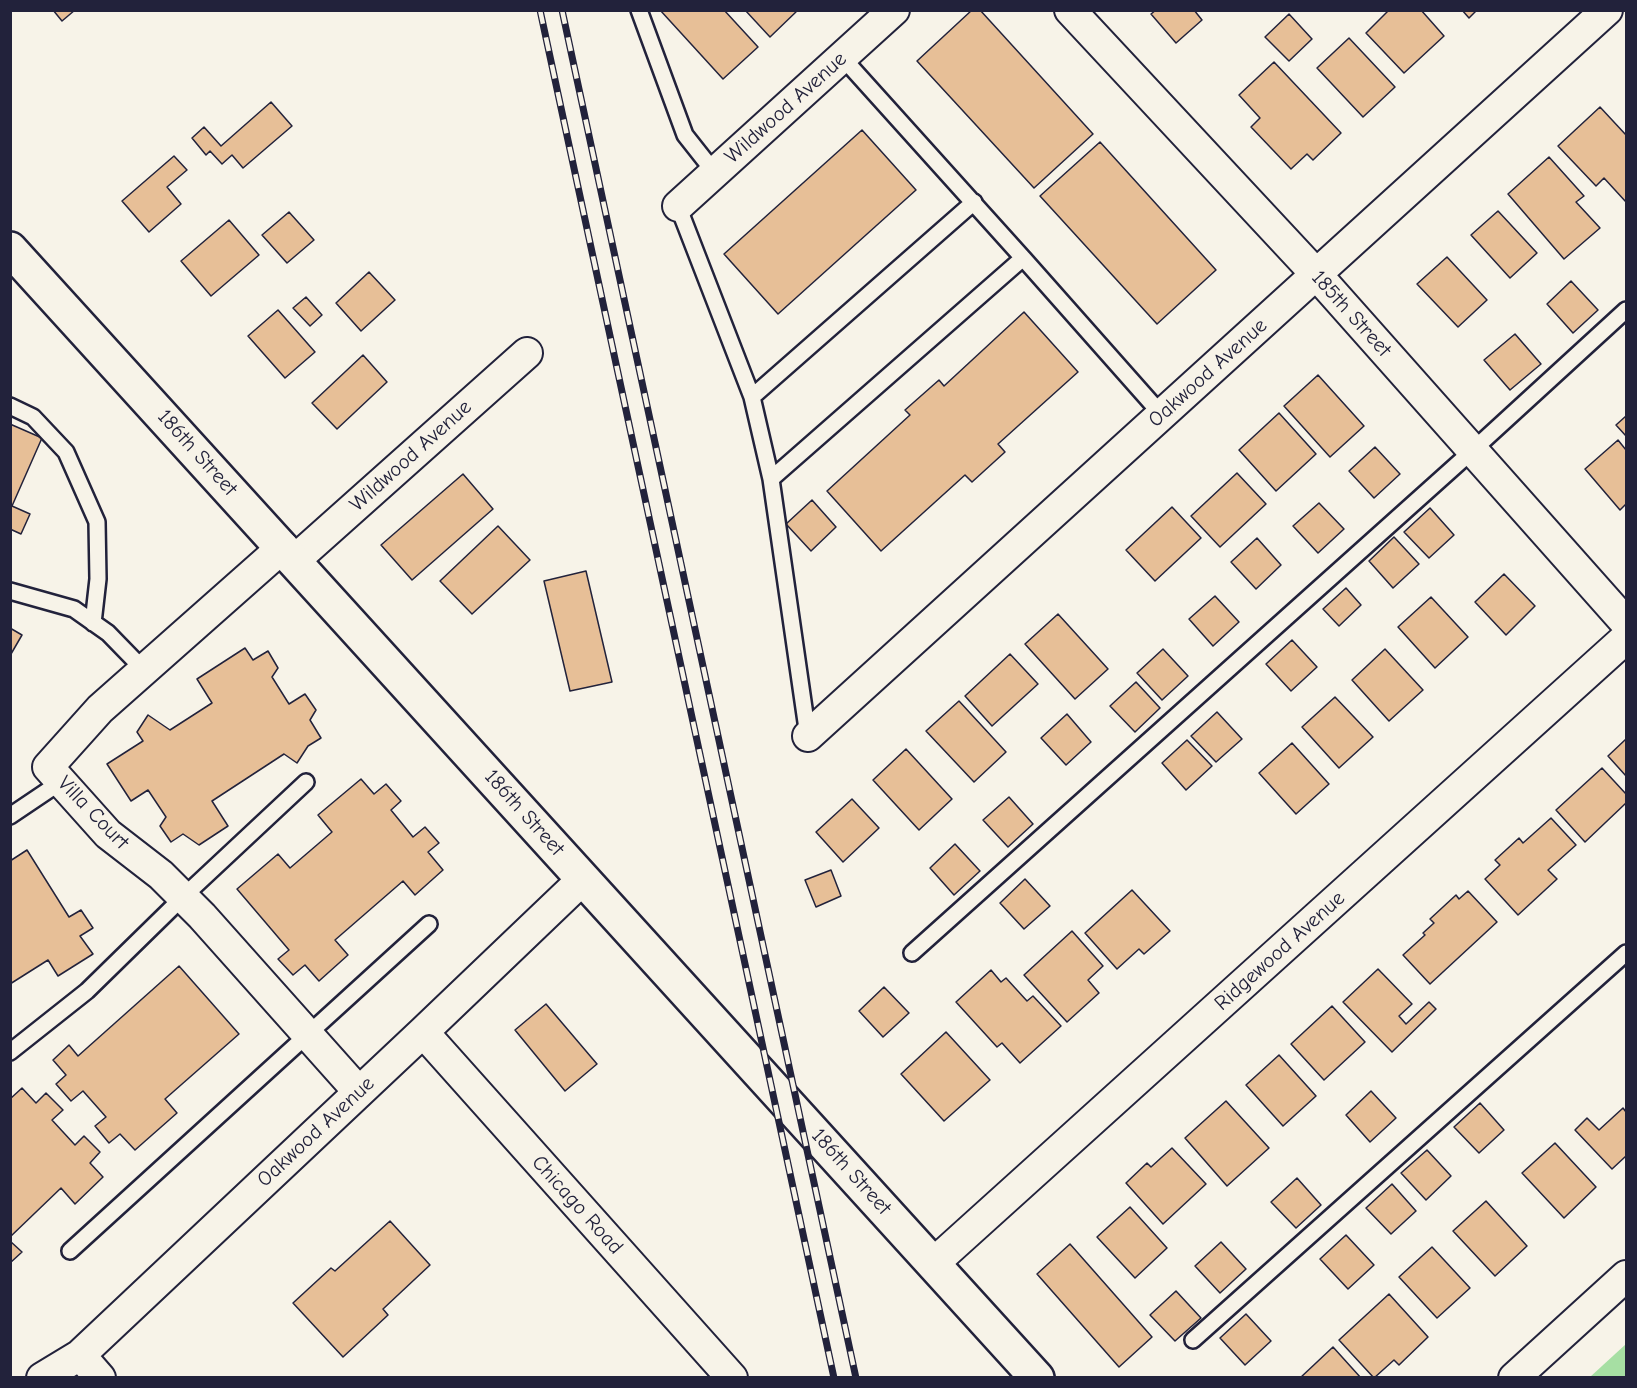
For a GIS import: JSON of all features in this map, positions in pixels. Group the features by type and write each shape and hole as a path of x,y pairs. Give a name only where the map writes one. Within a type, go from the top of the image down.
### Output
{"street":[{"name":"Wildwood Avenue","path":"678,206 894,10"},
{"name":"185th Street","path":"1070,10 1316,274 1626,623"},
{"name":"Oakwood Avenue","path":"808,736 1607,10"},
{"name":"186th Street","path":"10,249 1037,1377"},
{"name":"Wildwood Avenue","path":"289,553 527,353"},
{"name":"Villa Court","path":"289,553 144,670 100,709 48,767 108,834 161,875 183,897 359,1092"},
{"name":"Ridgewood Avenue","path":"934,1263 1626,638"},
{"name":"Oakwood Avenue","path":"42,1377 80,1355 583,879"},
{"name":"Chicago Road","path":"423,1032 732,1377"},
{"path":"1514,1377 1626,1276"},
{"path":"80,1355 100,1377"}],"lane":[{"path":"639,10 685,135 715,173"},
{"path":"842,57 1162,415"},
{"path":"752,397 974,202"},
{"path":"678,206 752,397 771,480 808,736"},
{"path":"771,480 1023,258"},
{"path":"912,953 1626,310"},
{"path":"10,406 33,417 66,452 97,522 98,579 93,622"},
{"path":"10,591 74,609 108,633 144,670"},
{"path":"10,816 62,781"},
{"path":"10,1052 87,991 306,782"},
{"path":"70,1251 429,924"},
{"path":"1193,1340 1626,953"}],"green space":[{"path":"1626,1344 1626,1377 1590,1377"}],"building":[{"path":"53,10 75,10 62,21"},
{"path":"660,10 724,10 758,47 723,79"},
{"path":"745,10 798,10 770,37"},
{"path":"972,10 980,10 1093,134 1034,188 917,61"},
{"path":"1156,10 1194,10 1202,20 1176,43 1151,14"},
{"path":"1389,10 1421,10 1444,36 1404,73 1366,33"},
{"path":"1462,10 1477,10 1469,18"},
{"path":"1289,14 1312,39 1289,61 1265,37"},
{"path":"1349,38 1395,87 1363,117 1317,68"},
{"path":"1274,62 1341,133 1313,160 1307,154 1291,169 1251,127 1260,118 1239,95"},
{"path":"271,102 292,126 243,168 232,155 222,164 210,151 206,155 192,138 204,127 221,146"},
{"path":"1600,107 1626,135 1626,202 1604,178 1596,186 1558,146"},
{"path":"862,130 916,190 778,314 724,254"},
{"path":"1100,142 1216,270 1157,324 1040,196"},
{"path":"174,156 187,170 167,187 181,204 149,232 122,201"},
{"path":"1549,157 1584,196 1576,202 1600,228 1564,259 1508,194"},
{"path":"1498,211 1537,253 1510,278 1471,235"},
{"path":"289,212 314,240 287,263 262,235"},
{"path":"229,220 259,255 211,296 181,261"},
{"path":"1447,257 1487,300 1458,327 1417,284"},
{"path":"369,272 395,300 361,331 336,303"},
{"path":"1571,281 1598,310 1573,333 1547,304"},
{"path":"306,297 322,315 310,326 293,308"},
{"path":"278,310 315,352 285,378 248,336"},
{"path":"1024,312 1078,372 998,444 1005,452 972,482 965,475 881,551 827,491 910,415 905,410 939,380 944,386"},
{"path":"1515,334 1541,364 1510,390 1484,360"},
{"path":"363,355 387,382 337,429 312,403"},
{"path":"1318,375 1364,426 1330,457 1284,406"},
{"path":"1279,413 1316,454 1276,491 1239,450"},
{"path":"1626,416 1626,436 1616,425"},
{"path":"10,424 42,438 12,506 30,514 21,534 10,529"},
{"path":"1618,440 1626,450 1626,504 1620,510 1585,469"},
{"path":"1375,447 1400,474 1374,498 1349,471"},
{"path":"1237,473 1266,504 1220,547 1191,516"},
{"path":"463,474 493,509 412,580 381,545"},
{"path":"812,500 836,527 811,551 786,524"},
{"path":"1319,503 1344,529 1318,553 1293,526"},
{"path":"1172,507 1201,538 1155,581 1126,550"},
{"path":"1430,508 1454,535 1429,558 1404,532"},
{"path":"498,526 530,560 472,614 440,581"},
{"path":"1394,537 1419,564 1393,588 1369,561"},
{"path":"1257,538 1281,565 1256,589 1231,562"},
{"path":"586,571 612,682 570,691 544,581"},
{"path":"1504,574 1535,606 1506,635 1475,602"},
{"path":"1346,588 1361,605 1339,626 1323,609"},
{"path":"1215,596 1239,622 1213,646 1189,619"},
{"path":"1431,597 1468,637 1435,668 1398,627"},
{"path":"1058,614 1108,669 1075,699 1025,644"},
{"path":"10,628 22,635 11,654 10,653"},
{"path":"1292,640 1317,667 1291,691 1266,664"},
{"path":"245,648 253,660 268,651 278,668 272,677 289,704 305,694 316,710 310,720 321,738 308,746 297,763 284,754 212,801 228,826 199,845 183,834 171,842 160,826 166,817 148,790 131,801 107,764 143,741 137,732 148,715 170,730 212,703 197,679"},
{"path":"1163,649 1188,676 1162,700 1137,673"},
{"path":"1385,649 1423,690 1389,721 1352,680"},
{"path":"1010,654 1038,684 992,726 965,696"},
{"path":"1136,682 1160,708 1135,732 1110,706"},
{"path":"1335,697 1373,737 1339,768 1302,727"},
{"path":"959,701 1006,752 974,782 926,731"},
{"path":"1217,712 1242,739 1216,762 1191,736"},
{"path":"1067,714 1091,742 1066,765 1041,738"},
{"path":"1626,739 1626,776 1608,756"},
{"path":"1187,740 1212,766 1186,790 1162,763"},
{"path":"1292,743 1329,784 1296,814 1259,773"},
{"path":"906,749 952,799 919,830 873,780"},
{"path":"1602,768 1626,794 1626,803 1585,842 1556,810"},
{"path":"361,779 374,794 386,784 401,801 391,810 413,837 425,827 439,843 428,852 443,870 415,895 403,881 335,940 348,955 319,981 305,965 293,975 278,959 289,950 237,889 278,854 290,868 332,832 318,815"},
{"path":"1009,797 1033,824 1008,847 983,820"},
{"path":"852,799 879,828 843,862 816,832"},
{"path":"1551,818 1576,845 1548,870 1557,879 1518,915 1485,879 1500,865 1495,860 1519,838 1523,843"},
{"path":"955,844 980,871 954,895 930,868"},
{"path":"27,850 69,917 81,910 93,928 80,936 93,954 58,976 48,960 10,984 10,861"},
{"path":"831,870 841,896 816,907 805,880"},
{"path":"1025,879 1050,906 1024,929 1000,903"},
{"path":"1132,890 1170,931 1144,954 1139,949 1117,969 1085,933"},
{"path":"1468,891 1497,922 1430,984 1403,955 1425,935 1423,933 1434,923 1430,919 1456,895 1459,899"},
{"path":"1072,931 1103,966 1088,980 1099,993 1067,1022 1024,975"},
{"path":"179,966 239,1034 165,1099 177,1113 135,1150 120,1134 109,1143 95,1126 106,1117 83,1091 71,1101 56,1084 66,1075 53,1060 69,1045 78,1056"},
{"path":"1378,969 1412,1004 1399,1016 1406,1024 1429,1002 1436,1009 1392,1052 1343,1002"},
{"path":"991,970 1001,982 1006,978 1027,1001 1033,996 1061,1026 1020,1063 1002,1043 997,1047 956,1002"},
{"path":"884,987 909,1013 883,1037 859,1011"},
{"path":"546,1004 597,1064 565,1091 515,1030"},
{"path":"1332,1006 1365,1042 1324,1080 1291,1044"},
{"path":"946,1032 990,1080 944,1121 901,1074"},
{"path":"1279,1055 1316,1096 1283,1126 1246,1085"},
{"path":"22,1088 36,1103 46,1093 63,1110 52,1120 75,1145 84,1136 100,1152 90,1163 103,1177 75,1204 61,1188 10,1237 10,1099"},
{"path":"1371,1091 1396,1118 1370,1142 1346,1115"},
{"path":"1226,1101 1269,1148 1227,1186 1185,1138"},
{"path":"1480,1103 1504,1130 1479,1153 1454,1127"},
{"path":"1623,1108 1626,1112 1626,1156 1612,1169 1575,1130 1587,1118 1599,1130"},
{"path":"1555,1143 1596,1187 1564,1218 1522,1173"},
{"path":"1172,1148 1206,1184 1163,1224 1126,1183 1147,1163 1151,1167"},
{"path":"1427,1150 1451,1176 1426,1200 1401,1173"},
{"path":"1297,1178 1321,1205 1296,1228 1271,1202"},
{"path":"1392,1184 1416,1211 1391,1234 1366,1208"},
{"path":"1486,1201 1527,1246 1495,1276 1453,1231"},
{"path":"1130,1207 1167,1248 1135,1278 1097,1237"},
{"path":"390,1221 430,1265 383,1309 388,1315 343,1357 293,1303 331,1268 335,1271"},
{"path":"1346,1235 1374,1265 1348,1289 1320,1259"},
{"path":"10,1241 22,1252 10,1263"},
{"path":"1221,1242 1246,1269 1220,1293 1195,1266"},
{"path":"1070,1244 1152,1337 1119,1367 1037,1274"},
{"path":"1432,1247 1470,1288 1437,1318 1399,1277"},
{"path":"1176,1291 1201,1318 1175,1341 1150,1315"},
{"path":"1389,1294 1428,1337 1399,1365 1394,1360 1374,1378 1339,1340"},
{"path":"1246,1314 1271,1341 1245,1365 1220,1338"},
{"path":"1333,1347 1361,1378 1300,1378"}],"railway":[{"path":"540,10 834,1378"},
{"path":"562,10 856,1378"}]}
